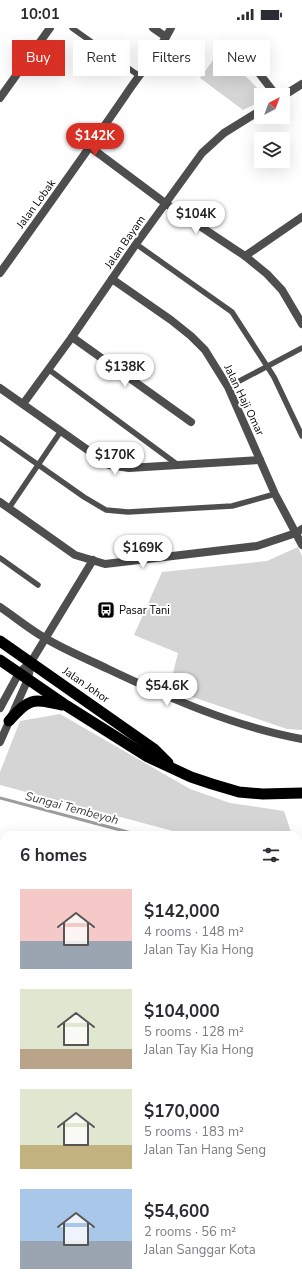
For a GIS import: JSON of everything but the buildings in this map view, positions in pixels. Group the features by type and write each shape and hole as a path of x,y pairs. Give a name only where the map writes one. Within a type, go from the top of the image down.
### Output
{"highway":[{"name":"Jalan Johor","path":"0,641 154,749 173,768"},
{"path":"0,660 23,676"},
{"name":"Jalan Johor","path":"23,676 67,706 148,757 173,768 212,784 239,792 263,794 302,794"},
{"path":"9,721 21,707 33,701 67,706"}],"street":[{"path":"0,98 50,28"},
{"path":"153,28 166,37"},
{"name":"Jalan Lobak","path":"164,40 171,28"},
{"name":"Jalan Lobak","path":"0,273 90,147 138,75"},
{"path":"261,76 271,88"},
{"path":"290,92 302,84"},
{"name":"Jalan Bayam","path":"23,404 202,153 211,143 224,133 254,114"},
{"path":"90,147 165,203 246,256 267,274 282,290 302,324"},
{"path":"246,256 302,217"},
{"name":"Jalan Haji Omar","path":"112,279 191,336 205,350 228,387 275,494 299,531 302,545"},
{"path":"72,337 191,422"},
{"path":"0,388 109,465 129,468 260,460"},
{"path":"0,502 75,555 105,564 257,546 299,531"},
{"path":"1,702 23,676 93,560"},
{"path":"0,607 45,638 149,689 179,701 281,735 302,739"},
{"path":"0,742 9,721 23,676"}],"lane":[{"path":"72,28 138,75"},
{"path":"136,244 230,310 274,376 302,436"},
{"path":"228,387 302,348"},
{"path":"48,369 178,464"},
{"path":"9,508 61,431"},
{"path":"0,438 106,510 128,512 232,506 275,494"},
{"path":"0,558 38,585"}],"shaded area":[{"path":"213,60 213,76 245,76 257,88 254,88 254,104 243,110 200,78 201,76 205,76 205,71"},
{"path":"298,547 302,556 302,730 287,729 169,689 178,653 134,635 162,572 267,561"},
{"path":"60,714 190,789 230,803 284,811 291,831 173,831 0,785 0,772 20,721"}],"waterway":[{"name":"Sungai Tembeyoh","path":"0,798 124,831"}],"place":[{"name":"Pasar Tani","path":"106,610"}]}
